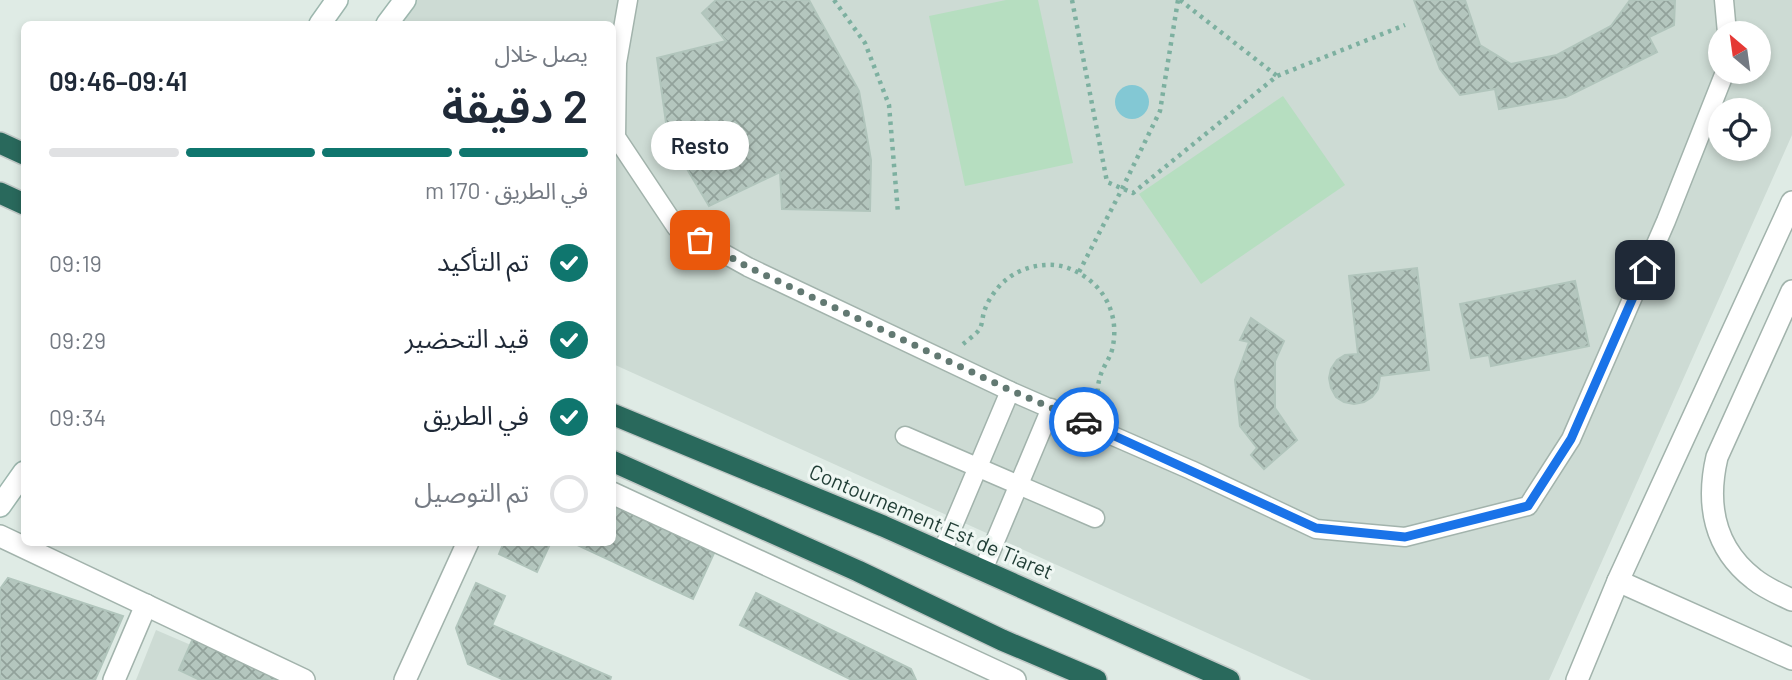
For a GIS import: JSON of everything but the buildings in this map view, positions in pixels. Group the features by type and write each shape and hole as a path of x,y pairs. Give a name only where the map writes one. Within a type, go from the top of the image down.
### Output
{"highway":[{"path":"0,143 21,153"},
{"path":"0,193 21,203"},
{"name":"Contournement Est de Tiaret","path":"616,416 883,526 1228,680"},
{"path":"616,463 858,571 1002,640 1096,680"}],"street":[{"path":"322,21 337,0"},
{"path":"389,21 405,0"},
{"path":"1577,680 1618,581 1792,202"},
{"path":"1792,291 1717,457 1712,496 1719,534 1740,568 1772,591 1792,600"},
{"path":"0,506 21,476"},
{"path":"616,495 987,674 1015,680"},
{"path":"0,536 21,546"},
{"path":"21,546 304,680"},
{"path":"408,679 466,546"},
{"path":"1618,581 1792,659"},
{"path":"114,680 146,605"},
{"path":"987,674 1002,640"}],"lane":[{"path":"628,0 617,63 616,137 676,227 748,267 937,356 1316,528 1405,537 1528,506 1571,439 1666,221 1720,84"},
{"path":"1724,0 1726,21"},
{"path":"942,552 1010,390"},
{"path":"983,570 1051,408"},
{"path":"905,436 1095,518"}],"path":[{"path":"834,0 864,43 889,105 898,213"},
{"path":"1072,0 1107,182 1133,193 1277,76 1405,24"},
{"path":"1079,272 1160,111 1179,0 1277,76"},
{"path":"937,356 960,346 981,328 985,309 994,292 1007,278 1042,264 1062,265 1079,272 1095,283 1114,316 1115,335 1111,354 1096,387 1098,410 1108,433"}],"shaded area":[{"path":"405,0 1792,0 1792,135 1549,680 1311,680 616,365 616,21 390,21"},
{"path":"156,630 272,680 136,680"}],"green space":[{"path":"1006,0 1038,0 1073,163 965,186 929,16"},
{"path":"1283,96 1345,185 1201,284 1139,194"}],"water":[{"path":"1132,85 1144,90 1149,102 1144,114 1132,119 1120,114 1115,102 1120,90"}],"way so far":[{"path":"700,240 748,267 1084,422"}],"place":[{"name":"Resto","path":"700,240"}],"route":[{"path":"1084,422 1316,528 1405,537 1528,506 1571,439 1645,270"}]}
